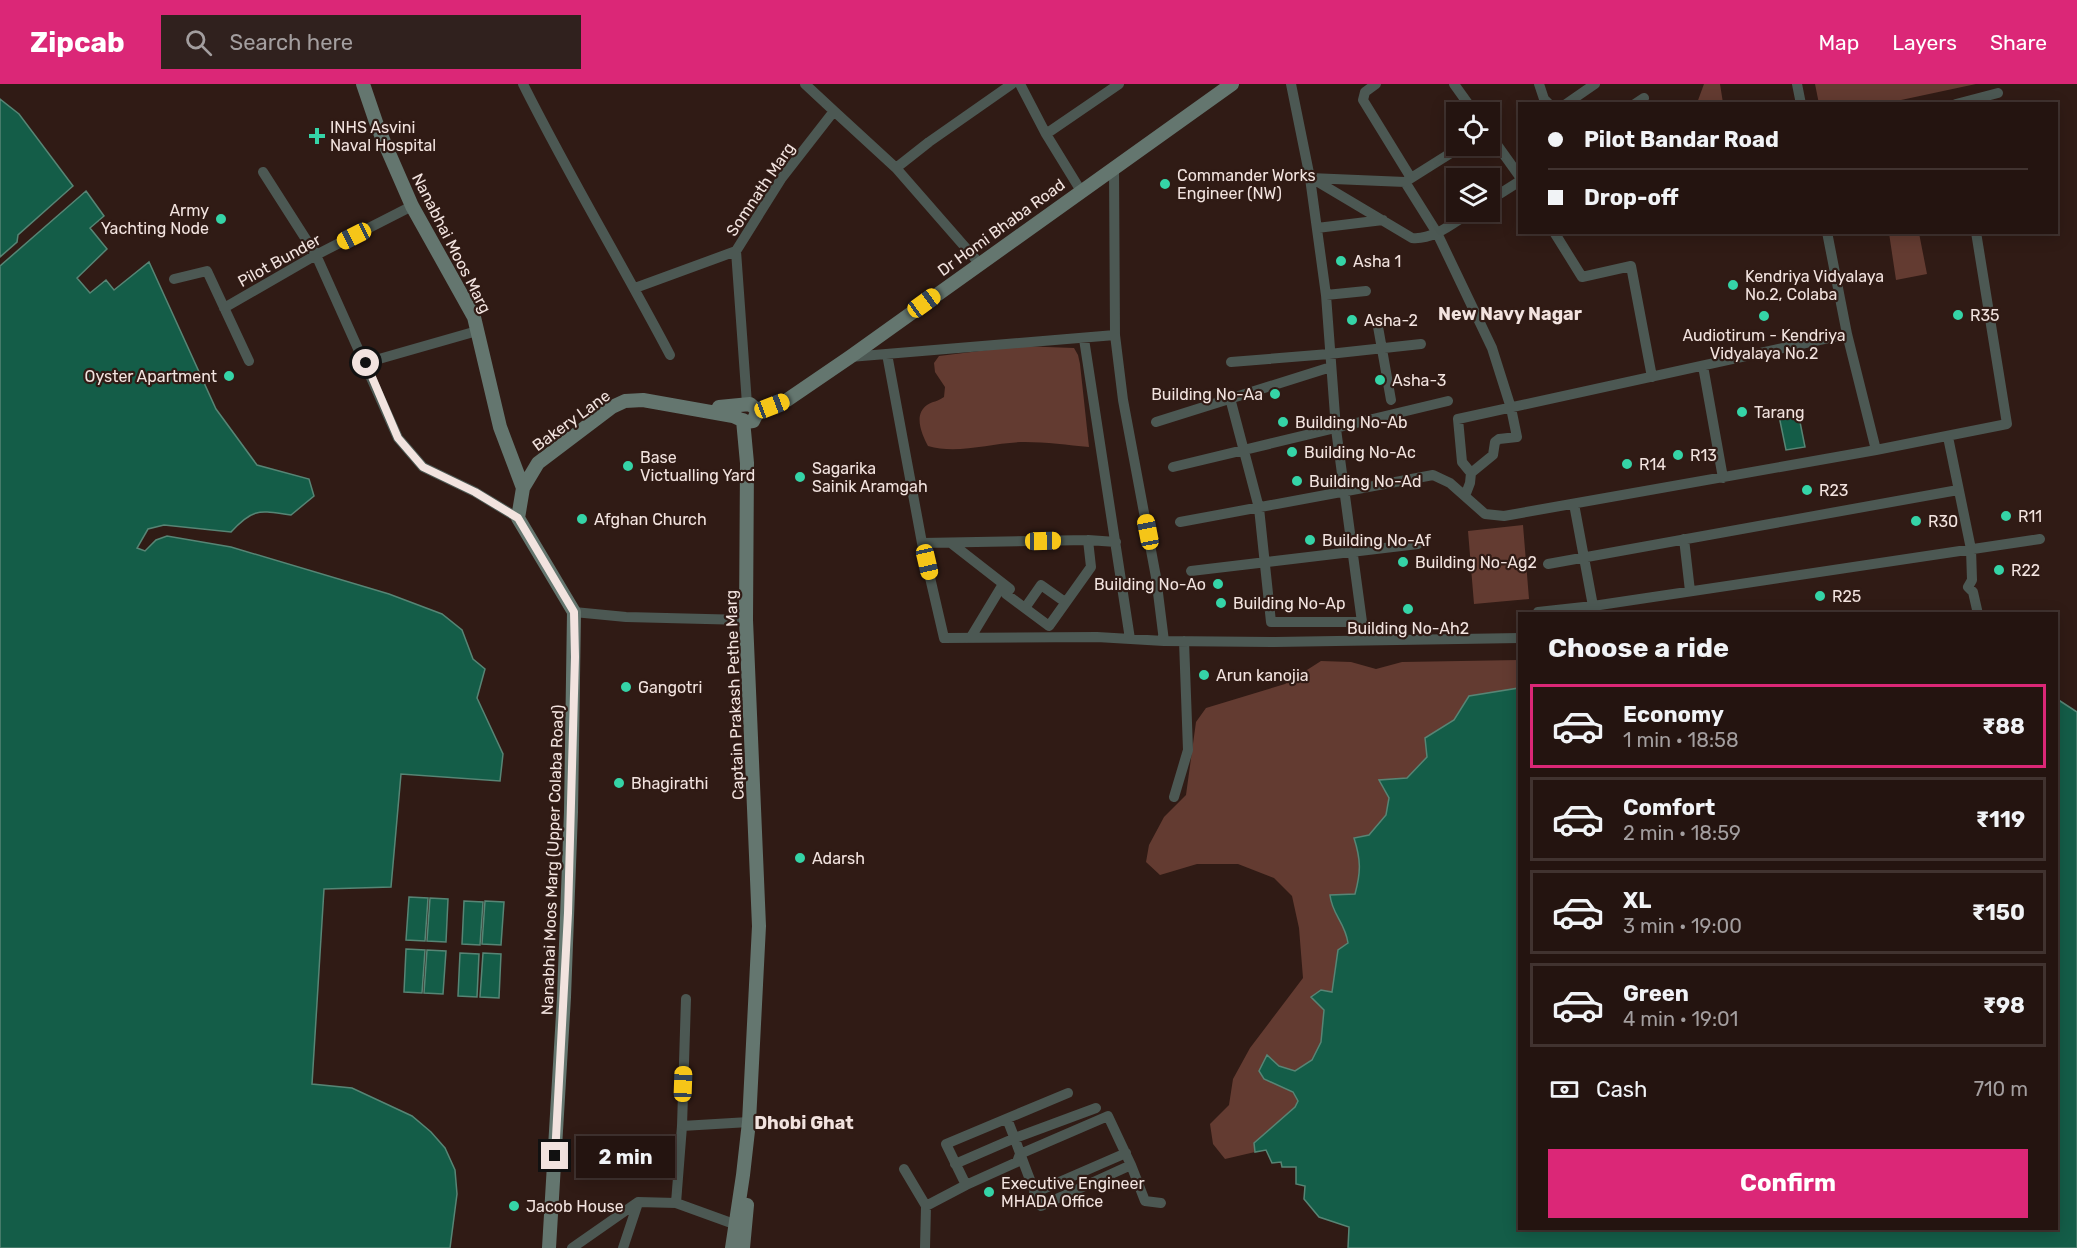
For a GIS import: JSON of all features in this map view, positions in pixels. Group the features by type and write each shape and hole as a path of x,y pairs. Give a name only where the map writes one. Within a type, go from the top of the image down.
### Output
{"main road":[{"name":"Nanabhai Moos Marg","path":"363,84 378,128 412,206 474,317 500,427 522,488"},
{"name":"Dr Homi Bhaba Road","path":"748,413 787,400 1232,84"},
{"name":"Bakery Lane","path":"522,488 538,464 612,407 625,401 643,400 686,409 748,413"},
{"name":"Captain Prakash Pethe Marg","path":"732,1248 749,1122 759,926 747,620 748,413"},
{"path":"522,488 518,518 574,612"},
{"name":"Nanabhai Moos Marg (Upper Colaba Road)","path":"549,1248 564,997 571,812 574,612"},
{"name":"Captain Prakash Pethe Marg","path":"743,1248 757,1121 766,950 759,926"}],"street":[{"path":"523,84 670,355"},
{"path":"805,84 896,168 979,263"},
{"path":"896,168 1012,84"},
{"path":"1020,84 1046,134 1081,191"},
{"path":"1046,134 1119,84"},
{"path":"1230,398 1259,508 1271,622 1362,622 1336,429 1326,295 1310,178 1291,84"},
{"path":"1376,84 1365,92 1363,100 1437,232 1492,348 1511,408 1517,438 1499,439 1495,442 1493,455 1471,473"},
{"path":"1454,84 1467,102"},
{"path":"1539,84 1547,102"},
{"path":"1569,102 1595,84"},
{"path":"1797,84 1801,102"},
{"path":"1964,102 1998,93"},
{"name":"Somnath Marg","path":"748,413 736,251 781,179 834,111"},
{"path":"1500,150 1518,176"},
{"path":"1310,178 1408,180 1446,156"},
{"path":"1114,167 1115,336 1123,400 1156,577 1164,641"},
{"path":"263,172 316,255 398,438 423,467 475,492 518,518"},
{"path":"1310,178 1412,238 1422,239 1454,222"},
{"path":"1500,193 1518,180"},
{"name":"Pilot Bunder","path":"224,308 316,255 412,206"},
{"path":"1317,228 1383,220"},
{"path":"1555,234 1582,277 1631,266 1652,377"},
{"path":"1827,234 1847,334 1876,450"},
{"path":"1180,522 1433,475 1450,483 1485,514 1504,516 1948,437 2007,424 1977,234"},
{"path":"635,288 736,251"},
{"path":"174,279 207,271 249,361"},
{"path":"1326,295 1366,291"},
{"path":"1377,321 1391,400"},
{"path":"366,363 477,332"},
{"path":"1465,496 1471,473 1462,462 1458,419 1847,334"},
{"path":"850,357 1115,336"},
{"path":"1084,339 1130,639"},
{"path":"1231,362 1421,344"},
{"path":"887,354 922,543 944,638 1097,637 1164,641 1275,642 1518,638"},
{"path":"1703,366 1723,478"},
{"path":"1156,422 1331,367"},
{"path":"1173,467 1448,401"},
{"path":"1948,437 1971,549 1972,580 1968,587 1973,592 1978,612"},
{"path":"1548,564 1958,490"},
{"path":"1574,504 1593,606"},
{"path":"1684,539 1690,591"},
{"path":"1538,612 1593,606 2040,539"},
{"path":"922,543 1088,540 1116,542"},
{"path":"951,543 1010,589 1006,594 1049,626 1091,567 1088,540"},
{"path":"1191,571 1418,544"},
{"path":"971,637 1003,584"},
{"path":"1025,608 1041,585 1065,602"},
{"path":"574,612 626,617 747,620"},
{"path":"1174,797 1188,750 1184,641"},
{"path":"676,1203 682,1126 686,999"},
{"path":"966,1185 946,1144 1068,1093"},
{"path":"955,1164 1015,1138 1096,1108"},
{"path":"926,1206 1017,1162 1020,1154 1108,1116 1145,1201 1161,1203"},
{"path":"1007,1119 1041,1206 1131,1165"},
{"path":"682,1126 749,1122"},
{"path":"1034,1192 1126,1153"},
{"path":"904,1169 926,1206 925,1248"},
{"path":"572,1248 638,1202 676,1203 734,1224"},
{"path":"623,1248 638,1202"}],"shaded area":[{"path":"1704,84 1720,84 1723,102 1697,102"},
{"path":"1815,84 1976,84 1892,102 1819,102"},
{"path":"0,99 19,114 73,186 18,235 17,242 0,257"},
{"path":"86,191 104,216 90,228 107,249 77,278 90,293 106,280 114,290 149,262 216,409 257,465 309,479 314,496 291,515 272,512 258,513 246,518 231,532 164,525 148,529 137,548 145,551 156,540 167,536 231,547 389,594 442,614 462,630 473,659 485,669 477,698 503,754 500,781 401,774 391,887 324,889 312,1084 352,1088 412,1116 445,1148 455,1170 457,1194 450,1248 0,1248 0,266"},
{"path":"1889,234 1919,234 1927,274 1896,280"},
{"path":"1019,346 1074,348 1080,364 1089,447 1025,442 964,449 928,446 921,430 920,414 927,405 944,397 945,387 935,372 934,363 939,356"},
{"path":"1798,412 1805,447 1786,450 1779,416"},
{"path":"1523,525 1529,599 1474,604 1468,531"},
{"path":"1518,660 1518,688 1469,696 1454,720 1425,738 1427,757 1389,798 1386,815 1369,835 1354,838 1359,866 1355,895 1330,895 1348,943 1338,950 1332,992 1324,1010 1321,1042 1312,1060 1295,1071 1279,1066 1267,1055 1298,1100 1295,1107 1254,1143 1255,1152 1225,1159 1213,1144 1210,1124 1229,1105 1233,1079 1250,1048 1303,978 1299,928 1292,896 1274,878 1238,864 1197,864 1160,875 1146,862 1149,845 1164,817 1186,795 1196,722 1206,708 1285,684 1321,661 1351,662 1376,669 1402,662"},
{"path":"1518,688 1518,1230 2058,1230 2058,700 2077,712 2077,1248 1348,1248 1349,1227 1319,1217 1304,1199 1305,1186 1296,1184 1296,1167 1282,1167 1281,1162 1272,1163 1266,1150 1255,1152 1254,1143 1295,1107 1298,1101 1293,1092 1264,1079 1259,1071 1267,1055 1279,1066 1295,1071 1312,1060 1321,1042 1324,1010 1311,997 1321,990 1332,992 1338,950 1348,943 1330,895 1355,894 1359,866 1354,838 1369,835 1386,815 1389,798 1379,780 1407,778 1427,757 1425,738 1454,720 1469,696"},
{"path":"409,897 428,898 425,941 406,940"},
{"path":"430,898 448,899 446,942 427,941"},
{"path":"464,901 483,902 480,945 462,944"},
{"path":"485,901 504,902 501,945 482,944"},
{"path":"406,949 425,950 422,993 404,992"},
{"path":"427,950 446,951 443,994 424,993"},
{"path":"460,953 479,954 477,997 458,996"},
{"path":"483,953 501,954 499,998 480,997"}],"place":[{"name":"INHS Asvini Naval Hospital","path":"317,136"},
{"name":"Commander Works Engineer (NW)","path":"1165,184"},
{"name":"Army Yachting Node","path":"221,219"},
{"name":"Asha 1","path":"1341,261"},
{"name":"Kendriya Vidyalaya No.2, Colaba","path":"1733,285"},
{"name":"R35","path":"1958,315"},
{"name":"Audiotirum - Kendriya Vidyalaya No.2","path":"1764,316"},
{"name":"Asha-2","path":"1352,320"},
{"name":"Oyster Apartment","path":"229,376"},
{"name":"Asha-3","path":"1380,380"},
{"name":"Building No-Aa","path":"1275,394"},
{"name":"Tarang","path":"1742,412"},
{"name":"Building No-Ab","path":"1283,422"},
{"name":"Building No-Ac","path":"1292,452"},
{"name":"R13","path":"1678,455"},
{"name":"R14","path":"1627,464"},
{"name":"Base Victualling Yard","path":"628,466"},
{"name":"Sagarika Sainik Aramgah","path":"800,477"},
{"name":"Building No-Ad","path":"1297,481"},
{"name":"R23","path":"1807,490"},
{"name":"R11","path":"2006,516"},
{"name":"Afghan Church","path":"582,519"},
{"name":"R30","path":"1916,521"},
{"name":"Building No-Af","path":"1310,540"},
{"name":"Building No-Ag2","path":"1403,562"},
{"name":"R22","path":"1999,570"},
{"name":"Building No-Ao","path":"1218,584"},
{"name":"R25","path":"1820,596"},
{"name":"Building No-Ap","path":"1221,603"},
{"name":"Building No-Ah2","path":"1408,609"},
{"name":"Arun kanojia","path":"1204,675"},
{"name":"Gangotri","path":"626,687"},
{"name":"Bhagirathi","path":"619,783"},
{"name":"Adarsh","path":"800,858"},
{"name":"Executive Engineer MHADA Office","path":"989,1192"},
{"name":"Jacob House","path":"514,1206"}],"district":[{"name":"New Navy Nagar","path":"1510,314"},
{"name":"Dhobi Ghat","path":"804,1123"}],"route":[{"path":"366,363 398,438 423,467 475,492 518,518 574,612 575,657 568,913 555,1156"}]}
